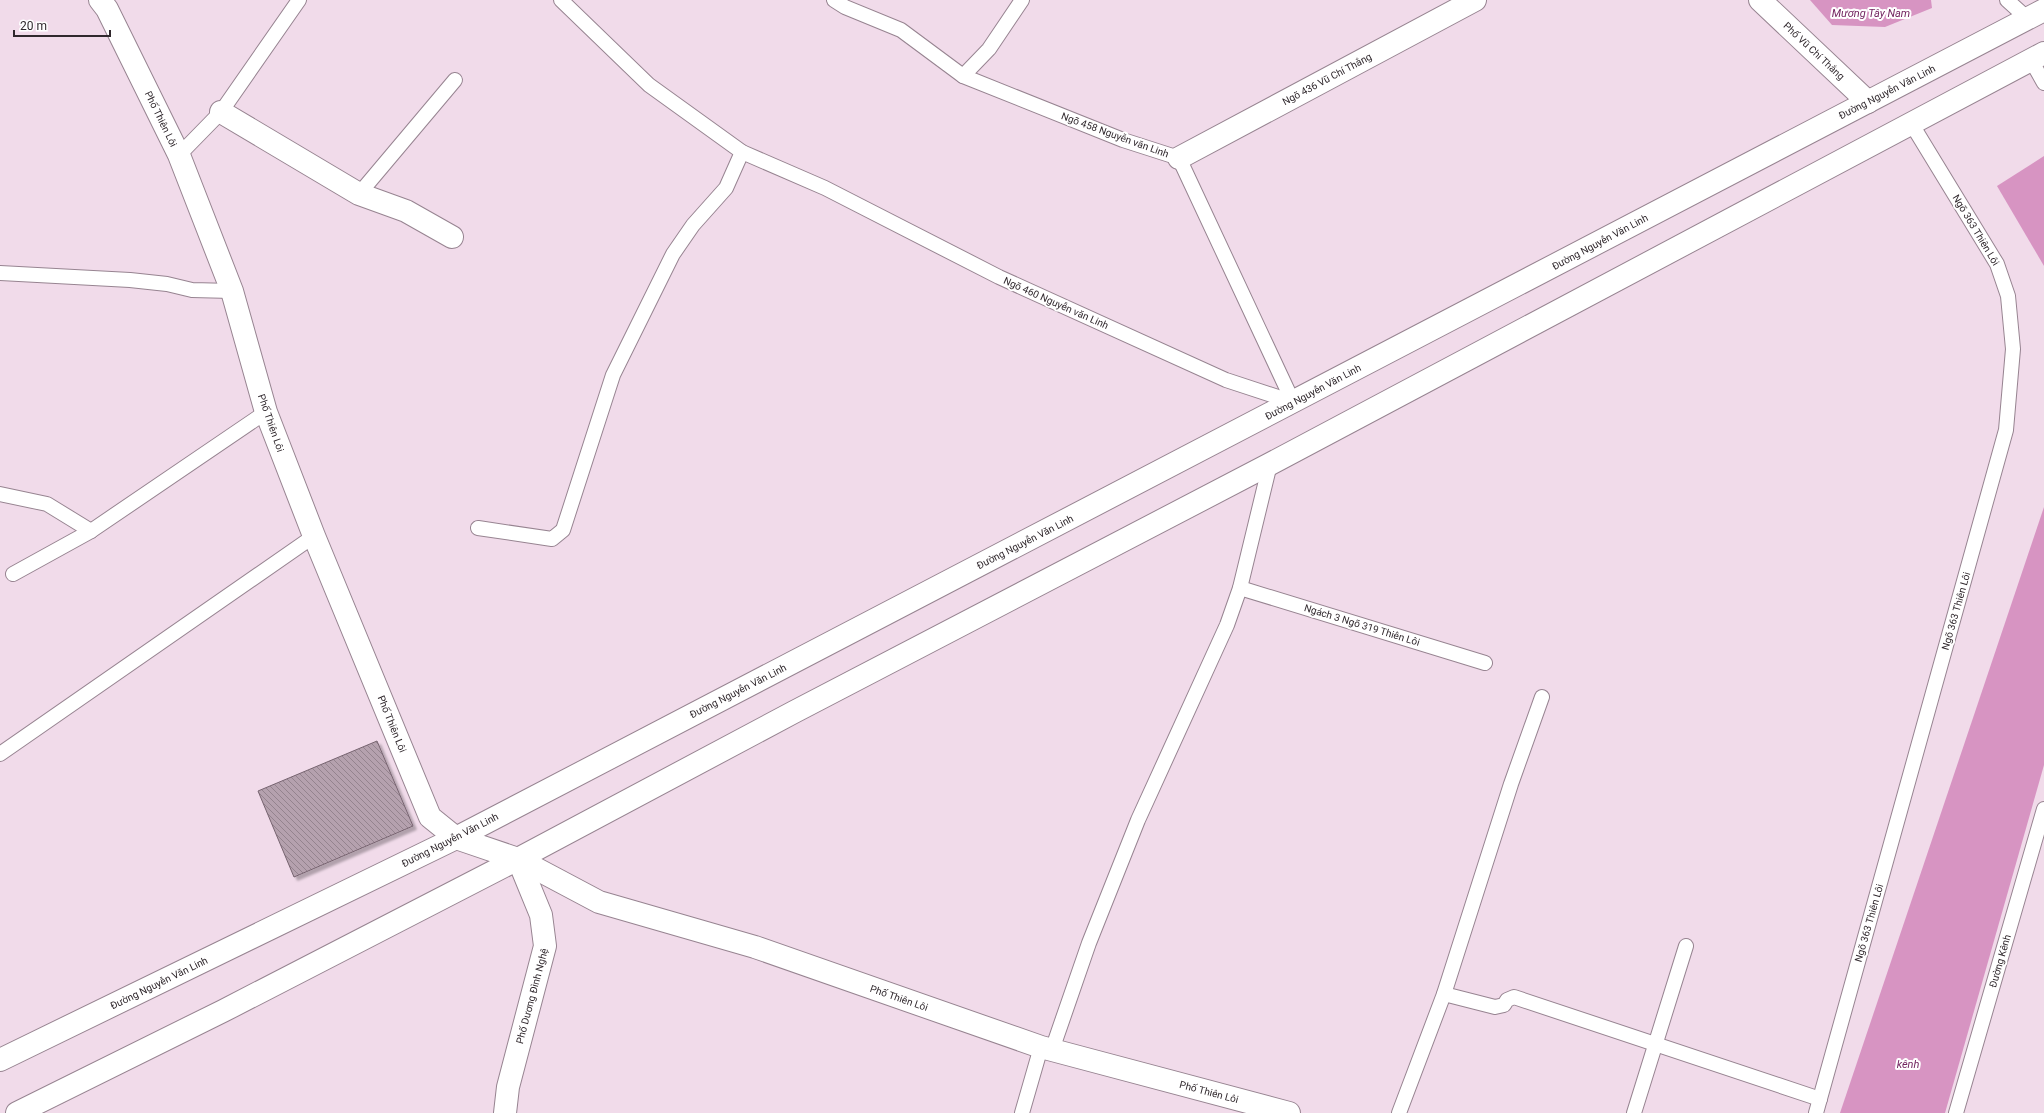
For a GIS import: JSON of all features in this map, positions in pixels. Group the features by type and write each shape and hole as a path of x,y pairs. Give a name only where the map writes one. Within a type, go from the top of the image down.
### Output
{"main road":[{"name":"Phố Thiên Lôi","path":"100,0 107,9 178,155 232,291 266,412 314,536 430,817 456,838 518,860 599,902 755,947 1046,1049 1289,1113"},
{"name":"Phố Vũ Chí Thắng","path":"1760,0 1868,102"},
{"name":"Ngõ 436 Vũ Chí Thắng","path":"1179,158 1466,2"},
{"name":"Đường Nguyễn Văn Linh","path":"0,1060 456,838 2036,14"},
{"path":"21,1112 518,860 794,712 1270,464 2038,57"},
{"path":"222,112 359,194 406,211 452,237"},
{"name":"Phố Dương Đình Nghệ","path":"505,1113 508,1087 545,946 541,915 518,860"}],"lane":[{"path":"178,155 222,112 299,0"},
{"name":"Ngõ 460 Nguyễn văn Linh","path":"561,0 649,85 742,152 825,188 999,277 1226,380 1294,402"},
{"name":"Ngõ 458 Nguyễn văn Linh","path":"834,0 845,7 901,30 963,76 1123,140 1179,158 1294,402"},
{"path":"963,76 989,49 1022,0"},
{"path":"2007,0 2036,14"},
{"path":"2038,57 2044,83"},
{"path":"359,194 455,80"},
{"name":"Ngõ 363 Thiên Lôi","path":"1816,1113 2006,423 2013,349 2008,296 1997,264 1911,123"},
{"path":"478,528 552,539 563,530 613,375 673,254 693,226 726,188 742,152"},
{"path":"0,273 130,280 167,284 192,290 232,291"},
{"path":"13,574 91,531 266,412"},
{"path":"1022,1113 1046,1049 1138,820 1227,625 1240,588 1270,464"},
{"path":"0,494 46,504 91,531"},
{"path":"0,754 314,536"},
{"name":"Ngách 3 Ngõ 319 Thiên Lôi","path":"1240,588 1485,663"},
{"path":"1399,1113 1444,994 1511,784 1542,697"},
{"name":"Đường Kênh","path":"1956,1113 2044,809"},
{"path":"1634,1113 1657,1045 1686,946"},
{"path":"1444,994 1495,1007 1504,1005 1507,1000 1514,996 1820,1099"}],"water":[{"name":"Mương Tây Nam","path":"1810,0 1931,0 1932,8 1885,27 1832,25"},
{"path":"2044,156 2044,266 1997,186"},
{"name":"kênh","path":"2044,507 2044,765 1945,1113 1840,1113"}],"building":[{"path":"377,741 413,826 294,877 258,791"}]}
